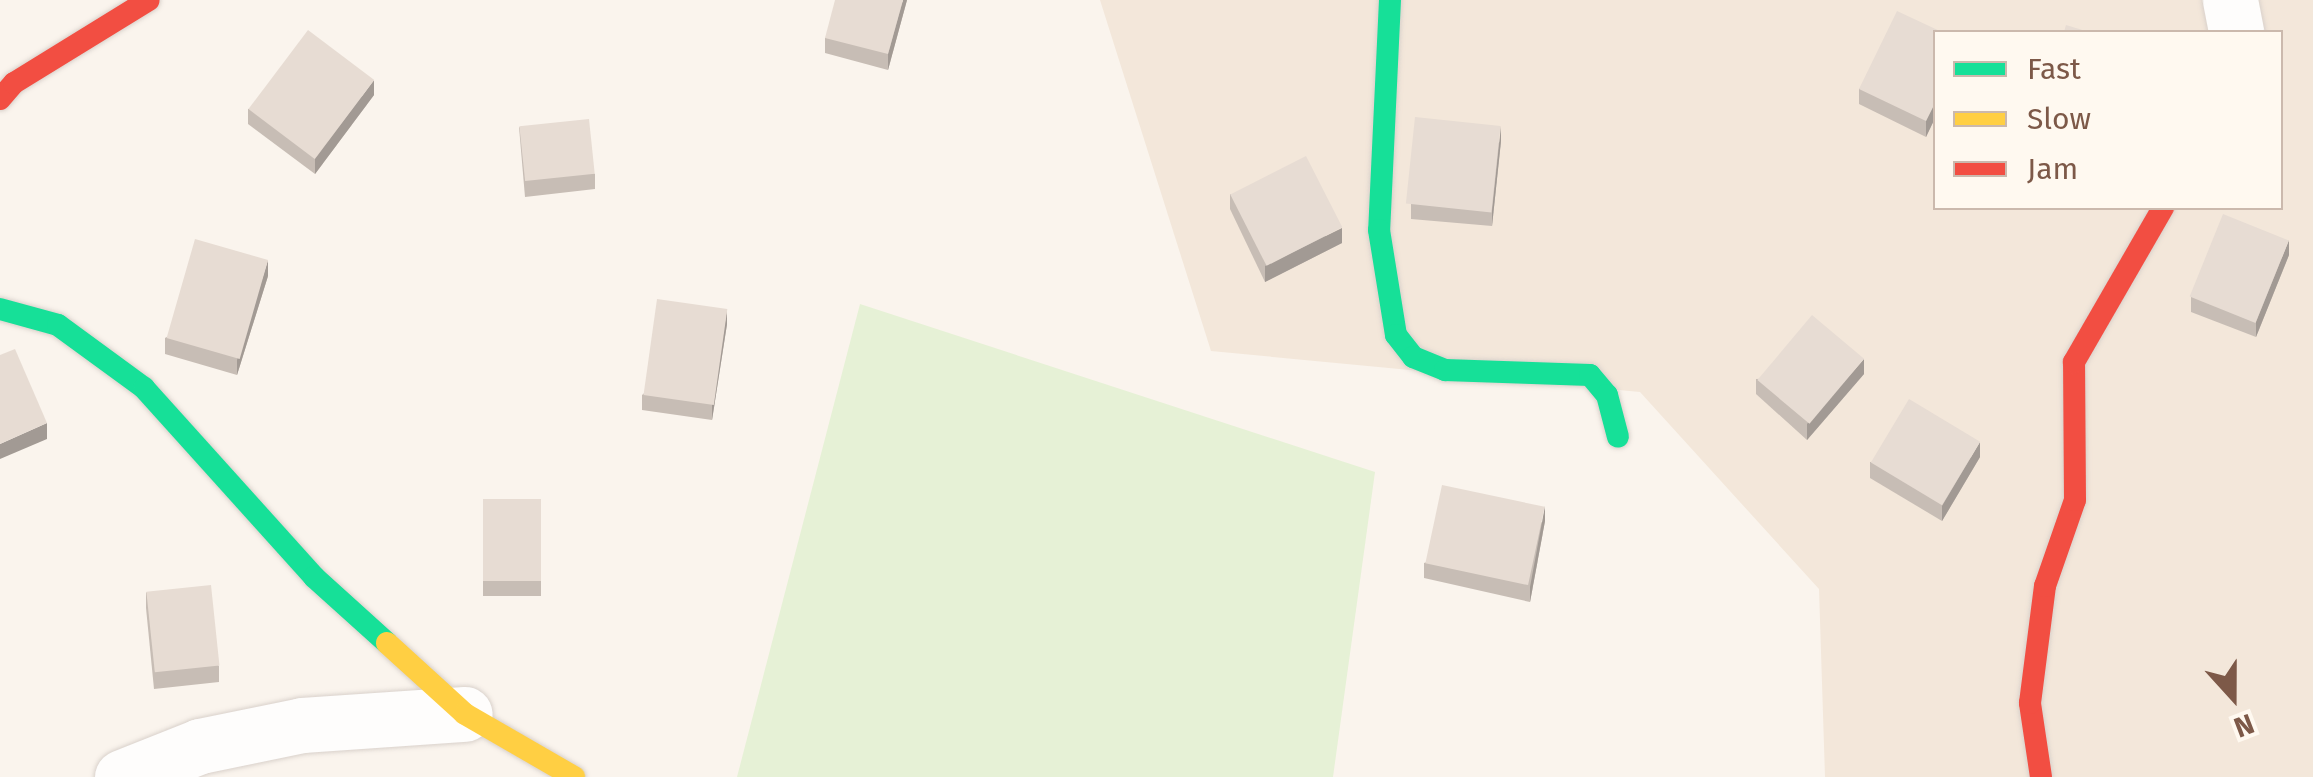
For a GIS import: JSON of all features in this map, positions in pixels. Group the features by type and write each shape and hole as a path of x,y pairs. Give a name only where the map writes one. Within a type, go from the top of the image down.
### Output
{"street":[{"path":"0,100 14,83 150,0"},
{"path":"1390,0 1379,230 1396,334 1413,357 1446,370 1590,375 1608,394 1618,438"},
{"path":"2230,0 2236,30"},
{"path":"2041,777 2030,703 2045,586 2075,500 2074,362 2163,210"},
{"path":"0,308 58,325 144,388 314,577 465,714 574,777"},
{"path":"122,777 200,746 302,725 465,714"}],"shaded area":[{"path":"1100,0 2313,0 2313,777 1825,777 1819,589 1640,392 1211,351"}],"green space":[{"path":"860,304 1375,472 1333,777 737,777"}],"building":[{"path":"835,0 903,0 888,54 825,38"},
{"path":"1897,11 1938,30 1933,30 1933,107 1926,121 1859,89"},
{"path":"308,30 374,80 315,159 248,109"},
{"path":"1415,117 1501,126 1491,213 1406,204"},
{"path":"589,119 595,174 525,181 519,126"},
{"path":"1306,156 1342,227 1267,266 1230,195"},
{"path":"2223,214 2289,241 2255,323 2190,297"},
{"path":"195,239 268,260 240,359 167,338"},
{"path":"657,299 727,309 714,405 644,395"},
{"path":"1812,315 1864,359 1809,424 1757,380"},
{"path":"15,349 47,423 0,444 0,355"},
{"path":"1909,399 1980,442 1942,505 1871,462"},
{"path":"1442,485 1545,507 1528,585 1425,563"},
{"path":"483,499 541,499 541,581 483,581"},
{"path":"211,585 219,666 155,672 146,592"}],"traffic: fast":[{"path":"1390,0 1379,230 1396,335 1413,357 1445,370 1590,375 1607,395 1618,437"},
{"path":"0,309 58,325 144,388 314,577 387,643"}],"traffic: slow":[{"path":"387,643 465,714 574,777"}],"traffic: jam":[{"path":"0,99 14,83 149,0"},
{"path":"2041,777 2030,703 2045,586 2075,500 2074,362 2162,210"}]}
